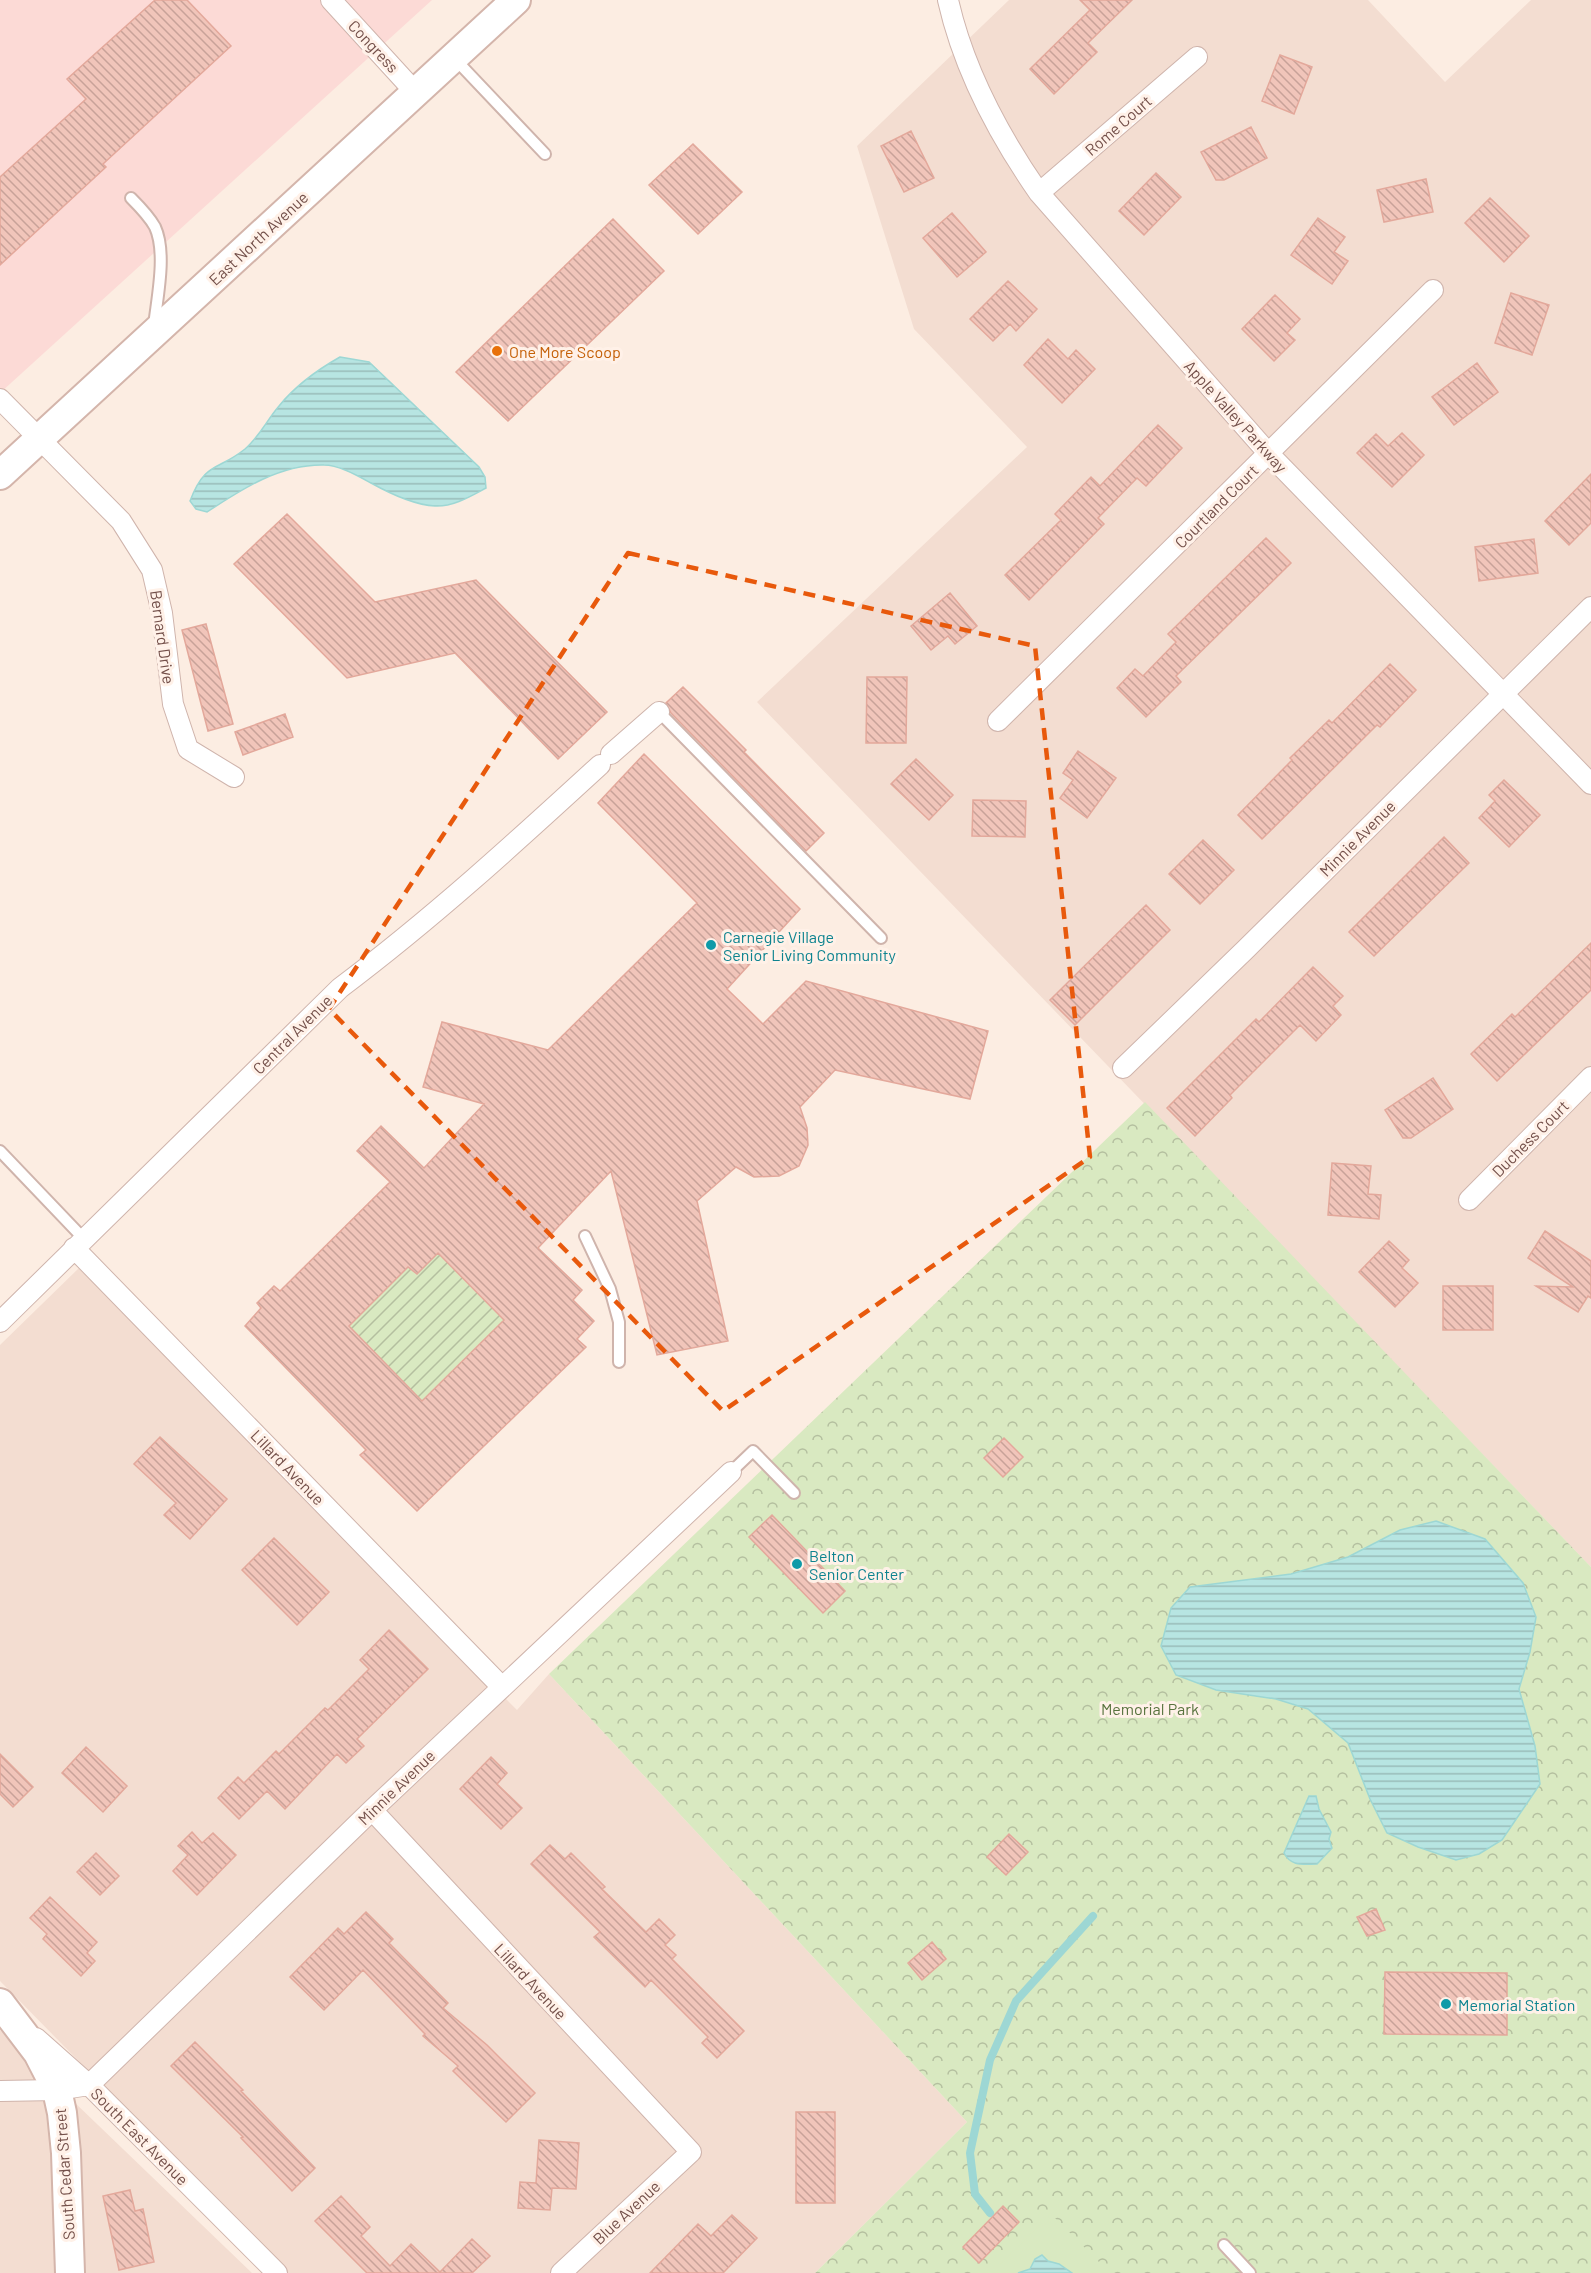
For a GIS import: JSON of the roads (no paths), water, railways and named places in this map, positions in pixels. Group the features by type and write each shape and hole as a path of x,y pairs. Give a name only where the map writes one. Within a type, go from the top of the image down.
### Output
{"main road":[{"name":"East North Avenue","path":"0,476 516,0"},
{"name":"South Cedar Street","path":"6,2009 38,2053 57,2090 66,2153 70,2273"}],"street":[{"name":"Congress","path":"331,0 416,93"},
{"name":"Apple Valley Parkway","path":"948,0 964,54 984,103 1010,150 1039,193 1269,454 1591,784"},
{"name":"Rome Court","path":"1039,193 1197,57"},
{"name":"Courtland Court","path":"998,721 1434,290"},
{"name":"Bernard Drive","path":"0,399 121,521 152,570 162,613 173,704 188,749 234,777"},
{"name":"Minnie Avenue","path":"1123,1068 1591,607"},
{"name":"Central Avenue","path":"0,1322 340,988 401,942 471,883 659,712"},
{"name":"Duchess Court","path":"1469,1200 1591,1077"},
{"name":"Lillard Avenue","path":"79,1243 502,1687"},
{"name":"Minnie Avenue","path":"89,2085 372,1810 731,1472"},
{"name":"Lillard Avenue","path":"372,1810 691,2152"},
{"name":"South East Avenue","path":"6,2009 89,2085 277,2273"},
{"path":"0,2091 57,2090 89,2085"},
{"name":"Blue Avenue","path":"561,2273 691,2152"}],"lane":[{"path":"454,58 545,154"},
{"path":"131,198 146,213 156,229 161,250 153,334"},
{"path":"659,712 881,938"},
{"path":"0,1151 79,1243"},
{"path":"585,1236 610,1289 619,1322 619,1362"},
{"path":"731,1472 753,1450 794,1493"},
{"path":"1224,2245 1250,2273"}],"water":[{"path":"340,357 369,362 479,467 485,477 486,488 455,503 435,506 410,501 330,465 308,466 277,473 207,512 196,509 190,501 201,479 213,468 245,449 292,391"},
{"path":"1436,1521 1485,1539 1523,1583 1536,1617 1530,1652 1519,1689 1535,1746 1540,1784 1502,1840 1479,1854 1456,1860 1387,1833 1370,1799 1348,1743 1308,1709 1276,1699 1216,1690 1176,1675 1161,1646 1171,1608 1190,1587 1291,1574 1348,1557 1400,1530"},
{"path":"1309,1796 1316,1796 1319,1809 1331,1832 1329,1839 1332,1848 1317,1864 1298,1864 1290,1861 1284,1853"},
{"path":"1042,2255 1048,2261 1059,2264 1072,2273 1018,2273 1030,2269 1035,2259"}],"waterway":[{"path":"990,2213 975,2194 970,2153 990,2060 1016,2001 1093,1916"}],"place":[{"name":"One More Scoop","path":"497,351"},
{"name":"Carnegie Village Senior Living Community","path":"711,945"},
{"name":"Belton Senior Center","path":"797,1564"},
{"name":"Memorial Station","path":"1446,2004"}],"park label":[{"name":"Memorial Park","path":"1150,1708"}]}
